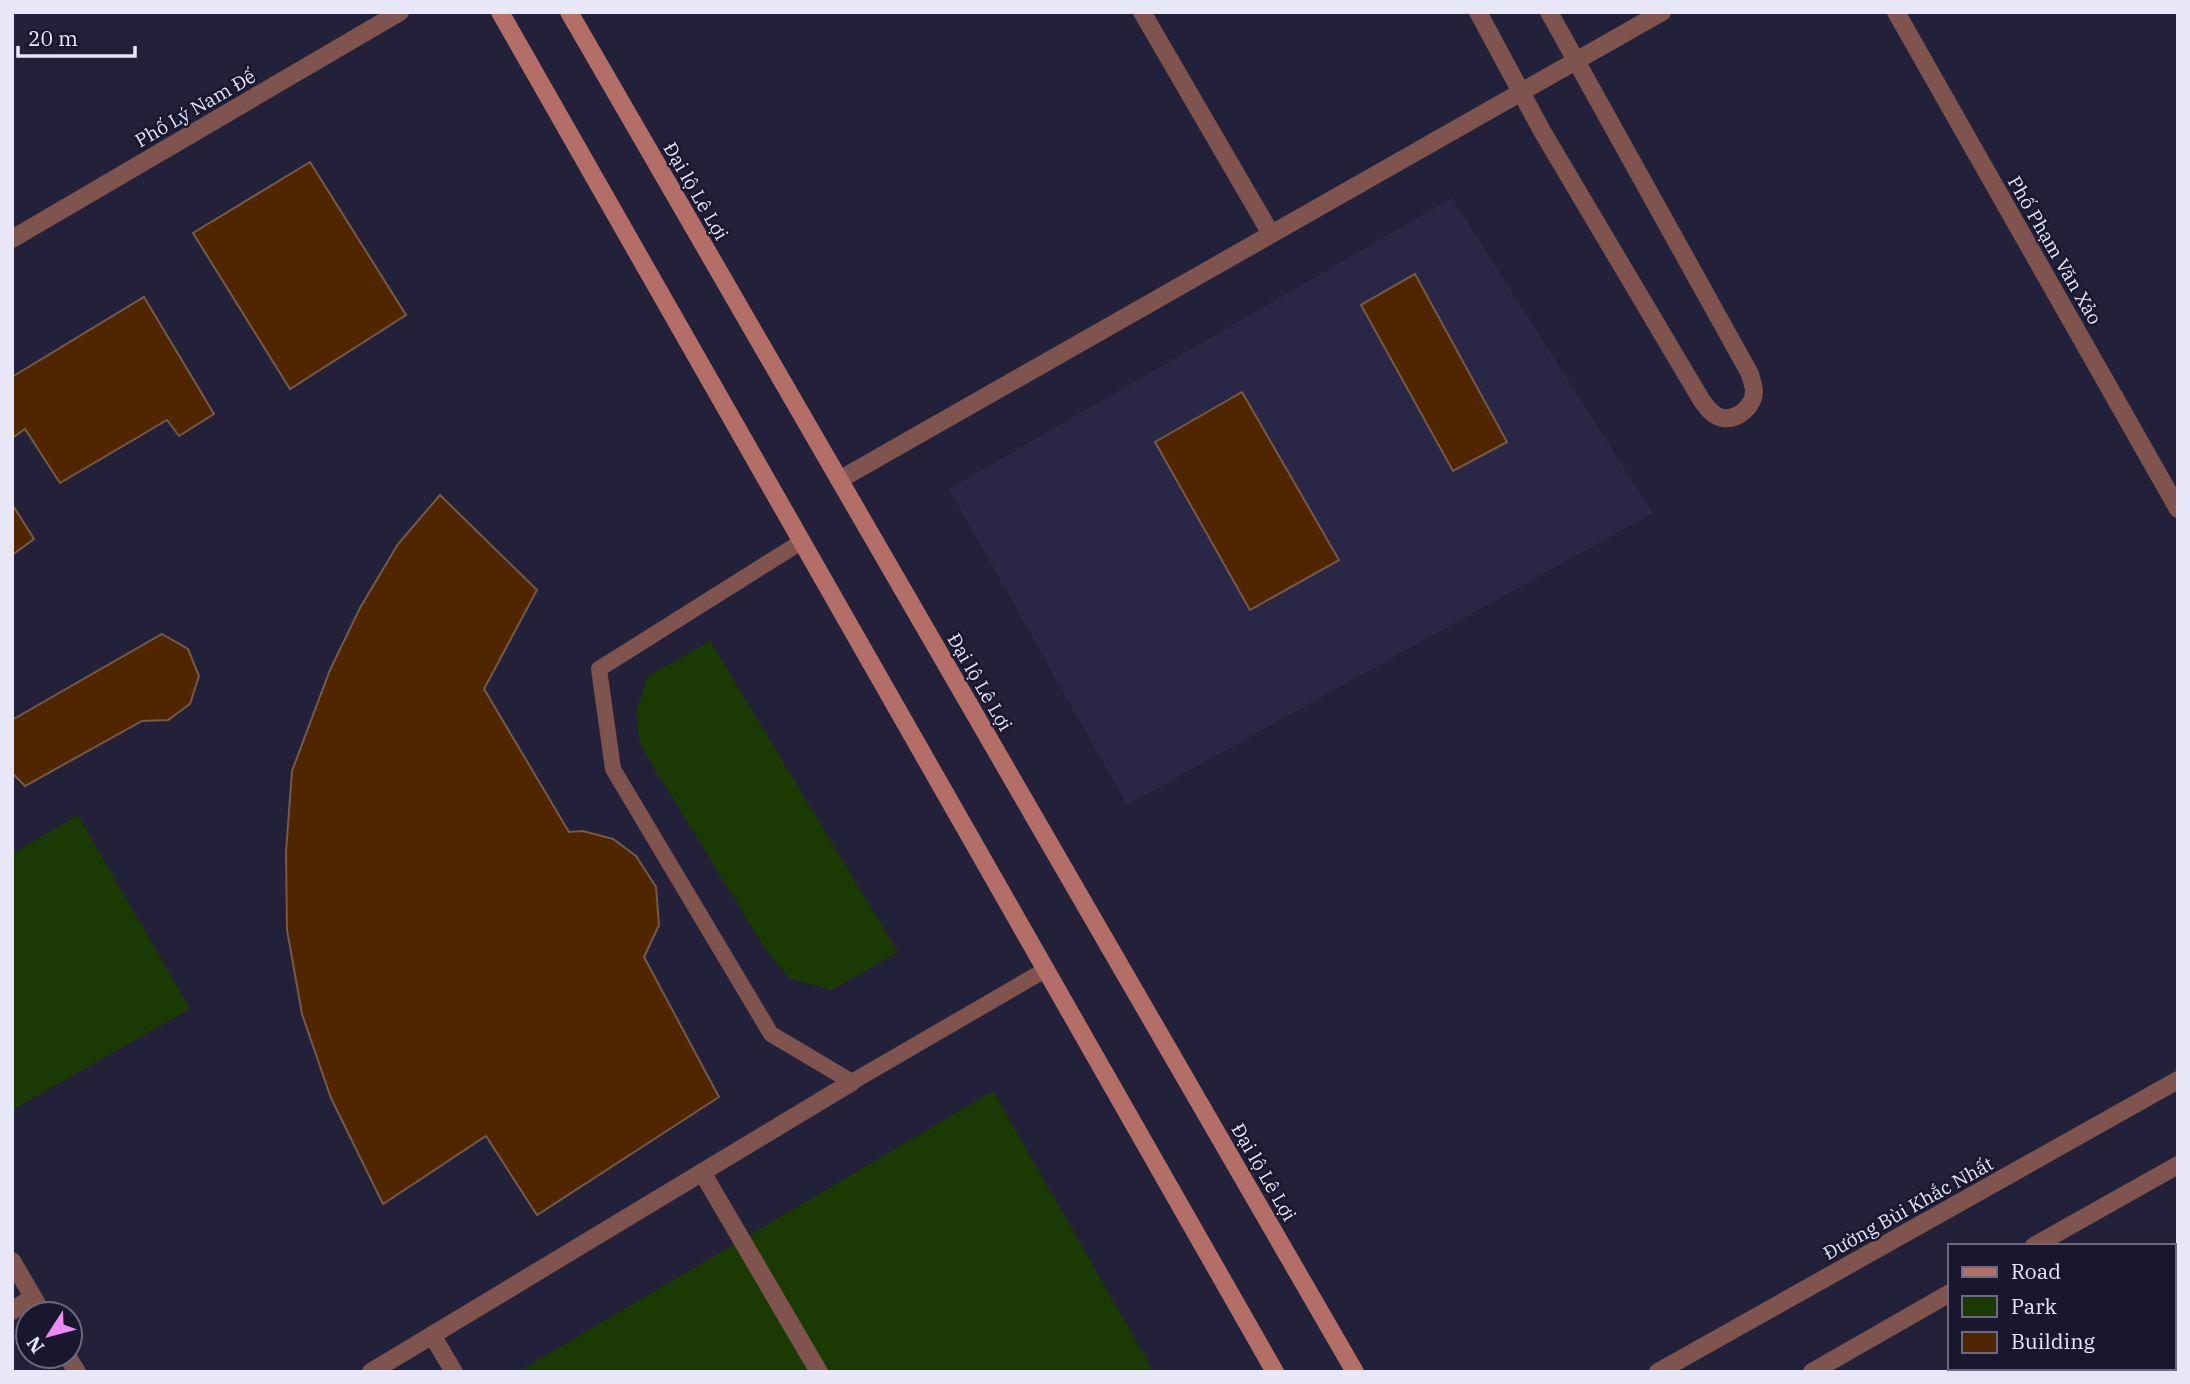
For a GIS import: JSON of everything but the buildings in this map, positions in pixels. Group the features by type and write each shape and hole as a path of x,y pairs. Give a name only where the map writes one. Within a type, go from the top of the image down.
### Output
{"main road":[{"path":"500,12 1275,1372"},
{"name":"Đại lộ Lê Lợi","path":"569,12 1355,1372"}],"street":[{"name":"Phố Lý Nam Đế","path":"12,239 400,12"},
{"path":"1142,12 1271,234"},
{"path":"1478,12 1542,131 1702,401 1711,412 1722,419 1739,416 1750,405 1754,392 1750,374 1549,12"},
{"path":"839,480 1662,12"},
{"name":"Phố Phạm Văn Xảo","path":"1896,12 2178,509"},
{"name":"Đường Bùi Khắc Nhất","path":"1658,1372 2178,1080"},
{"path":"371,1372 852,1082"},
{"path":"2039,1244 2178,1165"},
{"path":"702,1172 819,1372"},
{"path":"12,1261 35,1300"},
{"path":"1812,1372 1948,1294"},
{"path":"12,1311 33,1297"},
{"path":"432,1335 454,1372"}],"lane":[{"path":"802,542 599,669 613,769 771,1034 852,1082 1045,970"}],"shaded area":[{"path":"1452,198 1653,513 1127,805 949,489"}],"green space":[{"path":"710,641 898,952 832,990 790,979 766,950 640,745 636,712 647,677"},
{"path":"78,815 190,1009 12,1110 12,854"},
{"path":"993,1091 1154,1372 518,1372"}]}
